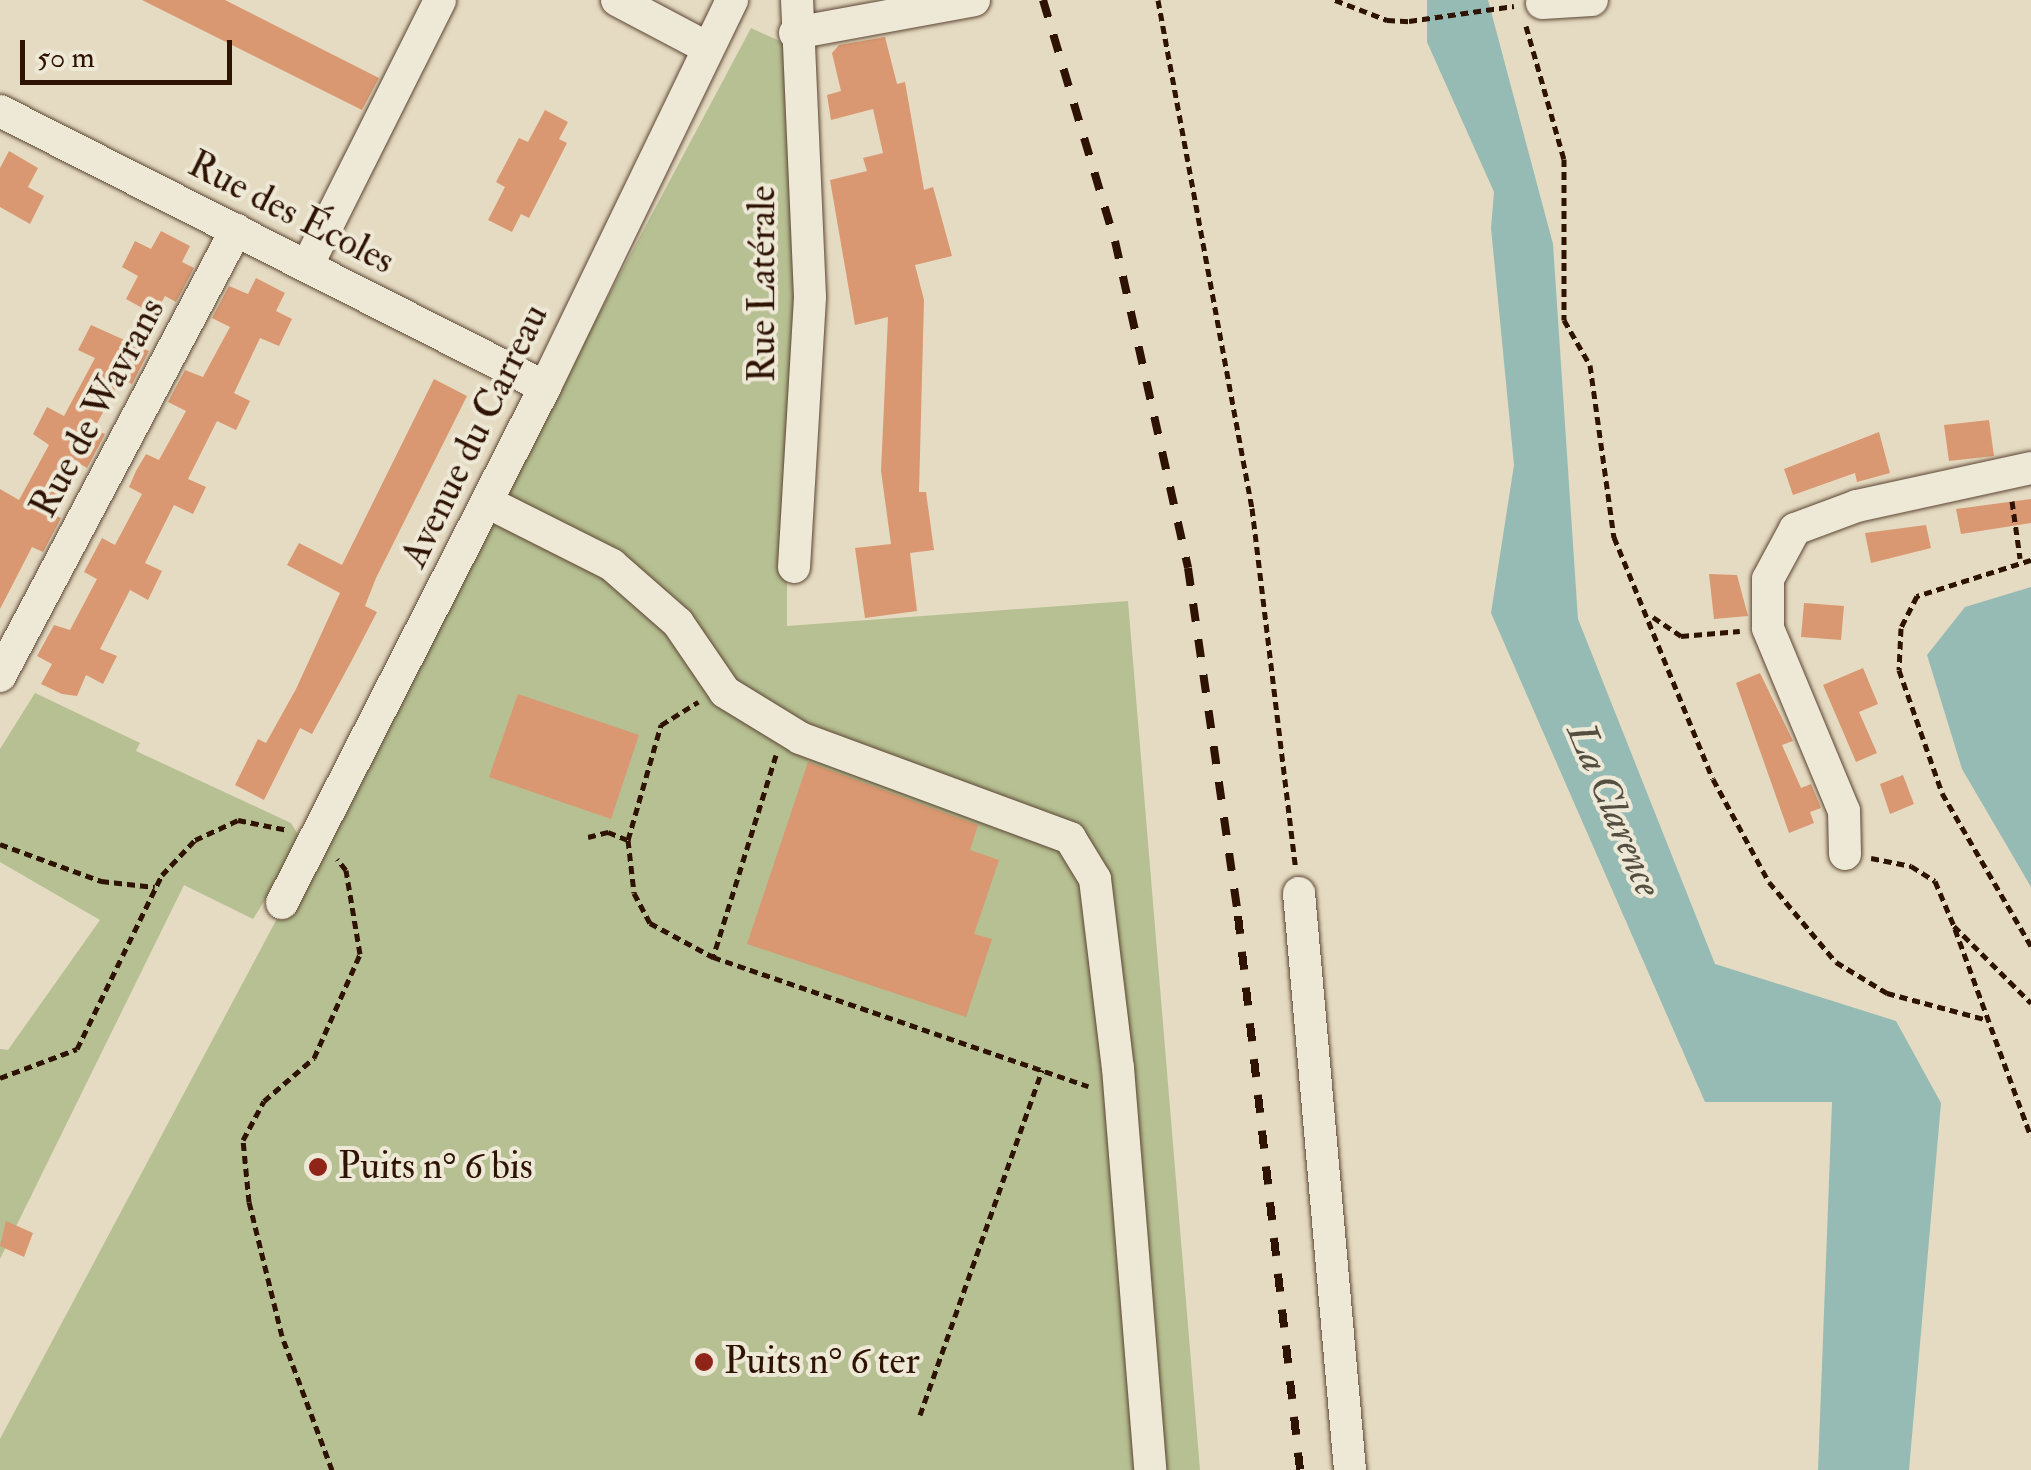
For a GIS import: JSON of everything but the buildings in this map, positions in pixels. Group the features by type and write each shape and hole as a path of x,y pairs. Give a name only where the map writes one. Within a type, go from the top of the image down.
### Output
{"street":[{"path":"307,266 440,0"},
{"path":"618,0 708,48"},
{"name":"Avenue du Carreau","path":"282,903 546,386 732,0"},
{"name":"Rue Latérale","path":"794,567 810,297 794,33 798,0"},
{"path":"794,33 974,0"},
{"path":"1534,13 1592,0"},
{"name":"Rue des Écoles","path":"0,111 546,386"},
{"name":"Rue de Wavrans","path":"0,676 236,230"},
{"path":"1844,854 1844,811 1768,628 1768,579 1795,529 1857,506 2019,468"},
{"path":"487,502 612,565 678,623 724,692 784,728 1070,838 1095,879 1121,1097 1150,1470"},
{"path":"1298,893 1350,1470"}],"path":[{"path":"1158,0 1252,508 1298,893"},
{"path":"1335,0 1387,20 1409,21 1496,9"},
{"path":"1534,13 1564,159 1564,320 1590,365 1614,536 1650,616 1713,779 1780,896 1836,962 1870,982 1988,1020"},
{"path":"2019,468 2020,558"},
{"path":"2031,560 2020,558 1917,596 1901,628 1899,670 1942,793 2031,946"},
{"path":"1650,616 1681,636 1768,628"},
{"path":"724,692 661,725 628,840 634,893 650,923 713,957 1121,1097"},
{"path":"713,957 784,728"},
{"path":"0,1078 77,1049 156,888 196,840 238,820 319,835 346,870 360,954 314,1058 264,1100 243,1140 249,1202 282,1336 332,1470"},
{"path":"588,837 608,832 628,840"},
{"path":"0,844 101,881 156,888"},
{"path":"1844,854 1923,874 1935,882 2031,1136"},
{"path":"1954,926 2031,1003"},
{"path":"920,1415 1042,1070"}],"green space":[{"path":"751,28 795,48 821,293 787,570 787,626 1128,601 1200,1470 0,1470 0,1439"},
{"path":"35,693 140,743 136,751 291,823 302,841 253,919 184,885 0,1259 0,1049 8,1050 100,920 0,862 0,749"}],"water":[{"name":"La Clarence","path":"1427,0 1488,0 1553,244 1578,619 1715,964 1896,1021 1941,1103 1909,1470 1818,1470 1832,1102 1705,1102 1491,613 1514,465 1491,228 1494,192 1427,42"},
{"path":"2031,587 2031,887 1962,769 1927,655 1965,607"}],"railway":[{"path":"1043,0 1115,241 1188,568 1238,916 1300,1470"}],"place":[{"name":"Puits n° 6 bis","path":"318,1167"},
{"name":"Puits n° 6 ter","path":"704,1362"}]}
